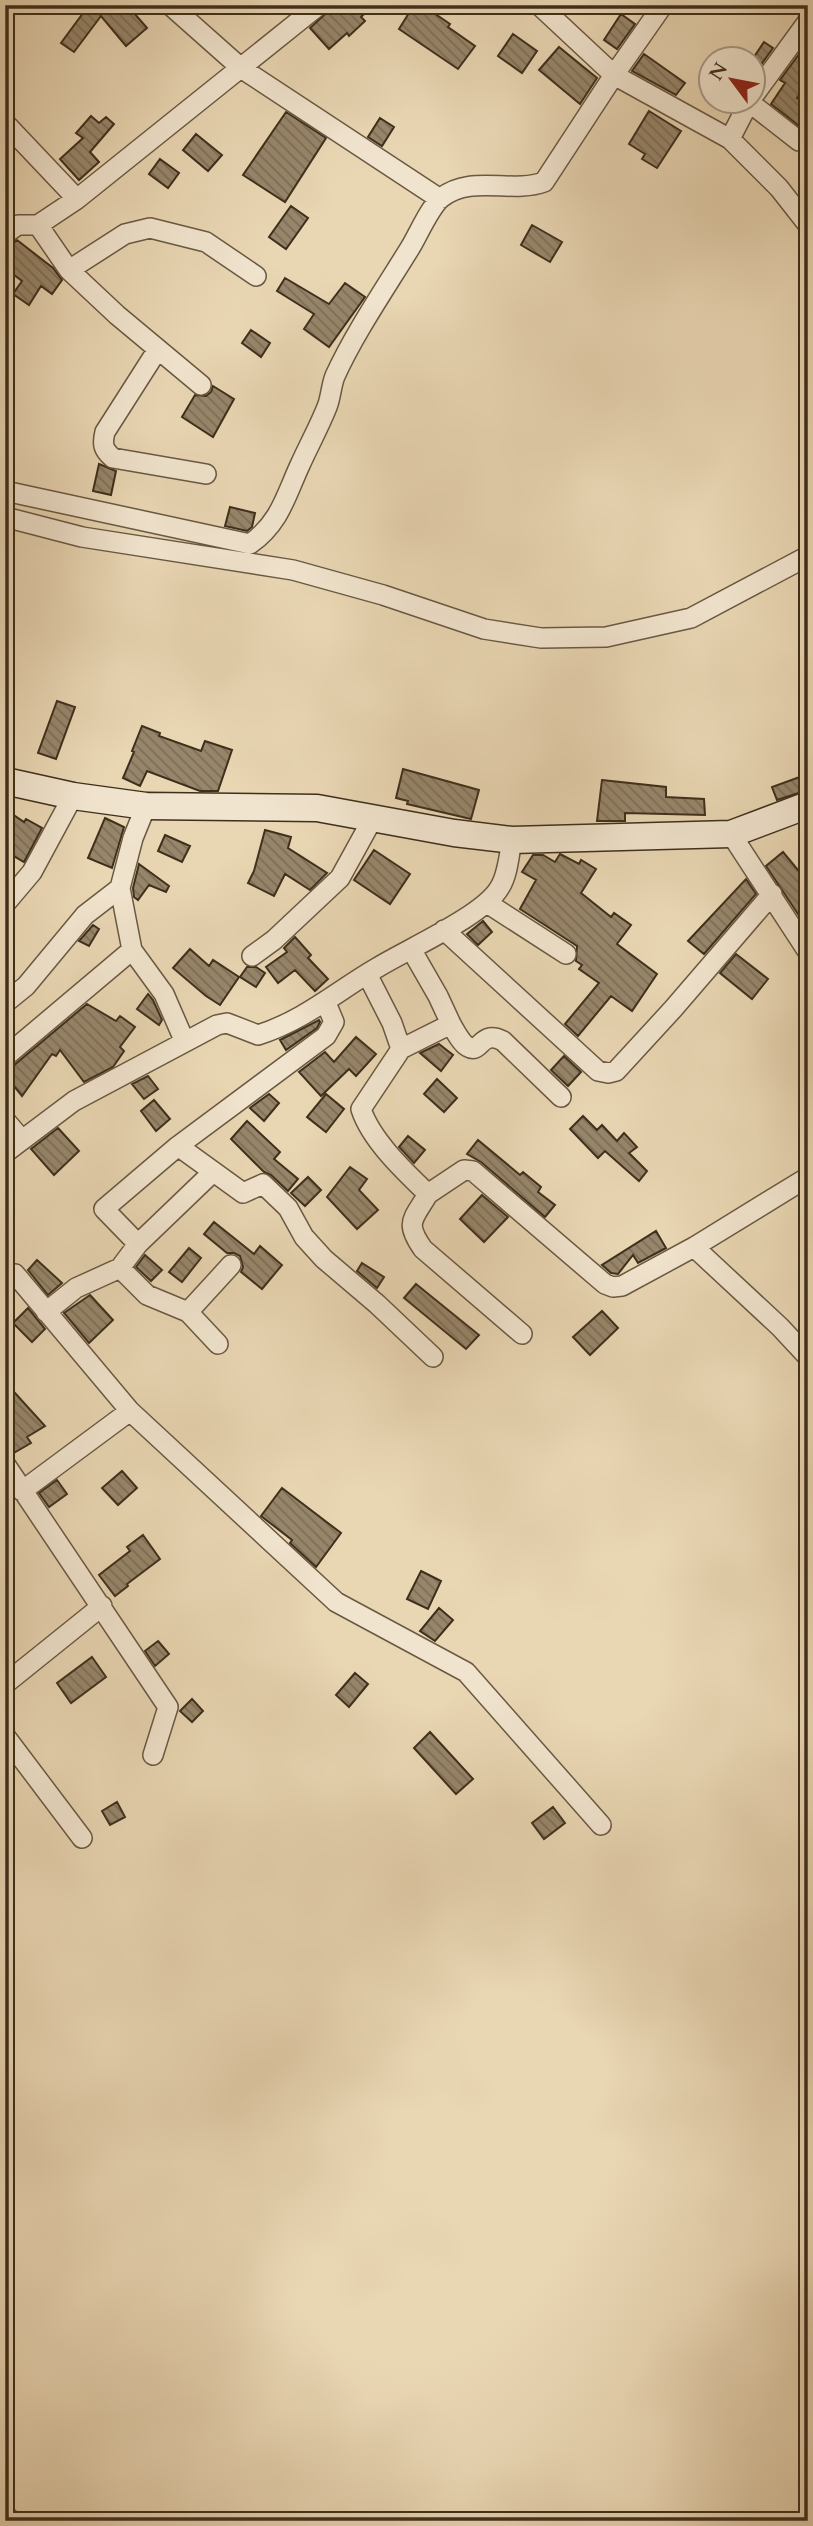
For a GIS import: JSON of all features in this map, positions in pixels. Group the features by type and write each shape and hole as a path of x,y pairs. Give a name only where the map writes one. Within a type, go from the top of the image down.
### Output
{"street":[{"path":"170,5 241,68 440,199"},
{"path":"5,234 18,225 38,226 76,199 319,5"},
{"path":"538,5 614,75 730,139 779,188 808,225"},
{"path":"5,491 250,544 264,534 289,496 300,464 312,444 328,404 335,378 376,303 440,199 459,189 475,185 530,187 544,182 663,5"},
{"path":"768,76 808,21"},
{"path":"730,139 742,116"},
{"path":"767,116 799,141 808,141"},
{"path":"5,122 76,199"},
{"path":"38,226 69,270 117,315 201,385"},
{"path":"69,270 125,234 150,228 206,242 256,276"},
{"path":"158,349 105,432 105,452 113,458 206,474"},
{"path":"5,517 82,537 293,570 383,595 484,629 541,638 606,637 691,618 808,556"},
{"path":"5,780 73,796 146,806 317,808 512,840 731,834 808,805"},
{"path":"5,904 32,872 73,796"},
{"path":"146,806 133,838 120,888 132,950 164,994 184,1040"},
{"path":"252,956 274,940 340,878 373,818"},
{"path":"731,834 808,952"},
{"path":"5,1153 75,1101 216,1025 227,1023 258,1035 290,1024 326,1003 367,974 487,903 500,887 512,840"},
{"path":"5,1003 26,986 85,915 120,888"},
{"path":"444,930 597,1071 608,1073 616,1072 772,894"},
{"path":"487,903 566,954"},
{"path":"411,949 451,1024 467,1047 476,1048 494,1036 503,1041 561,1097"},
{"path":"5,1057 132,950"},
{"path":"367,974 392,1023 401,1049"},
{"path":"138,1244 104,1209 178,1146 326,1036 334,1023 326,1003"},
{"path":"428,1194 400,1168 365,1120 361,1110 401,1049 451,1024"},
{"path":"5,1120 22,1140"},
{"path":"178,1146 243,1193 263,1184 288,1208 304,1237 324,1259 433,1357"},
{"path":"522,1334 423,1249 412,1233 412,1221 428,1194 464,1170 473,1171 605,1284 613,1287 622,1286 694,1247 808,1177"},
{"path":"46,1312 76,1288 120,1268 138,1244 213,1172"},
{"path":"694,1247 780,1327 808,1357"},
{"path":"188,1312 231,1265"},
{"path":"120,1268 147,1295 188,1312 218,1344"},
{"path":"5,1275 15,1274 130,1411 337,1602 466,1672 601,1825"},
{"path":"22,1491 130,1411"},
{"path":"6,1467 168,1707 153,1755"},
{"path":"5,1684 102,1606"},
{"path":"5,1736 82,1838"},
{"path":"5,2515 12,2521"}],"building":[{"path":"89,5 127,5 147,28 126,46 101,16 74,52 61,43"},
{"path":"335,5 373,5 361,17 365,21 329,49 310,28"},
{"path":"414,5 422,5 450,24 448,27 475,46 458,69 399,29"},
{"path":"621,14 635,24 617,49 604,40"},
{"path":"513,34 537,51 522,73 498,56"},
{"path":"764,42 773,48 768,55 768,46 761,46"},
{"path":"808,42 808,81 797,98 808,106 808,124 803,129 771,104 785,83 780,80"},
{"path":"559,47 597,78 580,104 539,70"},
{"path":"644,54 685,83 676,95 632,71"},
{"path":"649,111 681,131 657,168 642,159 645,154 629,144"},
{"path":"286,112 326,138 285,202 243,175"},
{"path":"91,116 99,123 106,117 114,124 90,152 99,162 79,180 60,159 83,138 76,133"},
{"path":"380,118 394,127 382,146 368,137"},
{"path":"196,134 222,155 208,171 183,150"},
{"path":"160,159 179,173 168,188 149,174"},
{"path":"291,206 308,218 286,249 269,237"},
{"path":"532,225 562,242 550,262 521,245"},
{"path":"17,240 53,268 62,280 52,294 41,286 29,305 13,294 22,281 5,268 5,251"},
{"path":"285,278 329,304 345,283 365,297 329,347 304,329 314,314 277,291"},
{"path":"251,330 270,343 261,357 242,343"},
{"path":"213,386 234,399 213,437 182,417 195,395 206,396"},
{"path":"99,464 116,471 111,495 93,491"},
{"path":"230,507 255,513 252,527 247,531 225,526"},
{"path":"57,701 75,707 56,759 38,753"},
{"path":"142,726 160,733 159,736 201,751 205,741 232,750 218,791 200,791 147,771 140,786 123,778"},
{"path":"403,769 479,790 471,819 407,804 408,801 396,798"},
{"path":"808,774 808,790 777,800 772,787"},
{"path":"602,780 666,787 666,797 704,799 705,815 625,813 625,821 597,821"},
{"path":"5,809 24,822 26,819 42,828 24,862 5,851"},
{"path":"105,818 124,827 112,868 88,858"},
{"path":"265,830 291,837 288,848 327,873 310,890 285,874 274,896 248,883"},
{"path":"165,835 190,846 182,862 158,851"},
{"path":"374,850 410,874 390,904 354,880"},
{"path":"783,852 808,882 808,929 766,866"},
{"path":"560,854 579,864 581,860 596,869 581,893 611,917 614,913 631,925 617,944 657,974 632,1011 611,996 578,1036 565,1024 599,983 579,969 582,965 576,961 577,946 520,909 536,880 522,872 533,855 543,855 555,862"},
{"path":"139,864 169,886 166,892 149,885 138,900 134,897 133,888"},
{"path":"746,879 756,894 704,954 688,941"},
{"path":"483,921 492,932 478,945 467,934"},
{"path":"93,925 99,929 89,946 79,941"},
{"path":"295,937 311,955 308,958 328,979 315,991 295,970 278,983 266,967 287,952 284,948"},
{"path":"190,949 209,966 213,960 239,977 220,1005 173,968"},
{"path":"736,954 768,979 752,999 720,973"},
{"path":"247,967 256,967 265,973 256,987 240,977"},
{"path":"148,994 162,1020 159,1025 137,1009"},
{"path":"87,1004 116,1021 120,1016 135,1027 120,1047 124,1051 113,1067 84,1082 60,1050 56,1056 52,1054 22,1096 5,1075 5,1069 13,1066"},
{"path":"319,1020 317,1028 286,1050 280,1040"},
{"path":"356,1037 376,1054 356,1076 349,1069 321,1096 299,1072 325,1052 334,1062"},
{"path":"439,1044 453,1055 441,1071 420,1053"},
{"path":"564,1056 581,1072 568,1086 551,1070"},
{"path":"148,1076 158,1089 144,1099 132,1084"},
{"path":"437,1079 457,1098 444,1112 424,1094"},
{"path":"269,1094 279,1103 264,1121 250,1108"},
{"path":"326,1094 344,1109 326,1132 307,1117"},
{"path":"154,1100 170,1119 156,1131 141,1111"},
{"path":"583,1116 597,1130 602,1125 617,1141 624,1133 637,1147 629,1153 647,1171 639,1181 605,1151 598,1158 570,1129"},
{"path":"247,1121 280,1152 274,1159 298,1179 288,1191 264,1172 231,1139"},
{"path":"58,1128 79,1151 54,1175 31,1149"},
{"path":"408,1136 425,1150 414,1163 399,1147"},
{"path":"478,1140 520,1175 523,1172 541,1187 538,1192 555,1205 545,1217 481,1162 467,1154"},
{"path":"350,1167 367,1179 359,1190 378,1210 357,1229 327,1197"},
{"path":"308,1177 321,1190 305,1206 291,1193"},
{"path":"482,1195 508,1217 484,1242 460,1219"},
{"path":"214,1222 254,1254 260,1246 282,1265 262,1289 241,1272 243,1267 240,1256 227,1253 204,1234"},
{"path":"656,1231 666,1248 638,1263 633,1255 618,1274 611,1273 602,1265"},
{"path":"189,1248 201,1258 182,1282 169,1272"},
{"path":"145,1255 162,1270 151,1281 136,1267"},
{"path":"37,1260 62,1283 48,1295 28,1270"},
{"path":"362,1263 384,1277 377,1288 357,1271"},
{"path":"416,1284 479,1335 466,1349 404,1298"},
{"path":"90,1295 113,1320 89,1343 64,1313"},
{"path":"28,1308 45,1329 32,1342 13,1323"},
{"path":"602,1311 618,1328 590,1355 573,1337"},
{"path":"5,1382 45,1426 27,1437 31,1443 12,1454 5,1452"},
{"path":"122,1471 137,1488 118,1505 102,1488"},
{"path":"57,1480 67,1494 49,1507 39,1493"},
{"path":"282,1488 341,1533 316,1567 290,1543 292,1540 261,1516"},
{"path":"143,1535 160,1559 115,1596 99,1575 130,1551 127,1547"},
{"path":"421,1571 441,1581 428,1609 407,1599"},
{"path":"439,1608 453,1620 435,1641 420,1631"},
{"path":"158,1641 169,1654 155,1666 145,1651"},
{"path":"92,1657 106,1677 71,1703 57,1683"},
{"path":"355,1673 368,1684 349,1707 336,1695"},
{"path":"192,1699 203,1711 192,1722 180,1711"},
{"path":"430,1732 473,1779 456,1794 414,1748"},
{"path":"117,1802 125,1817 110,1825 102,1811"},
{"path":"553,1807 565,1823 544,1839 532,1823"}]}
